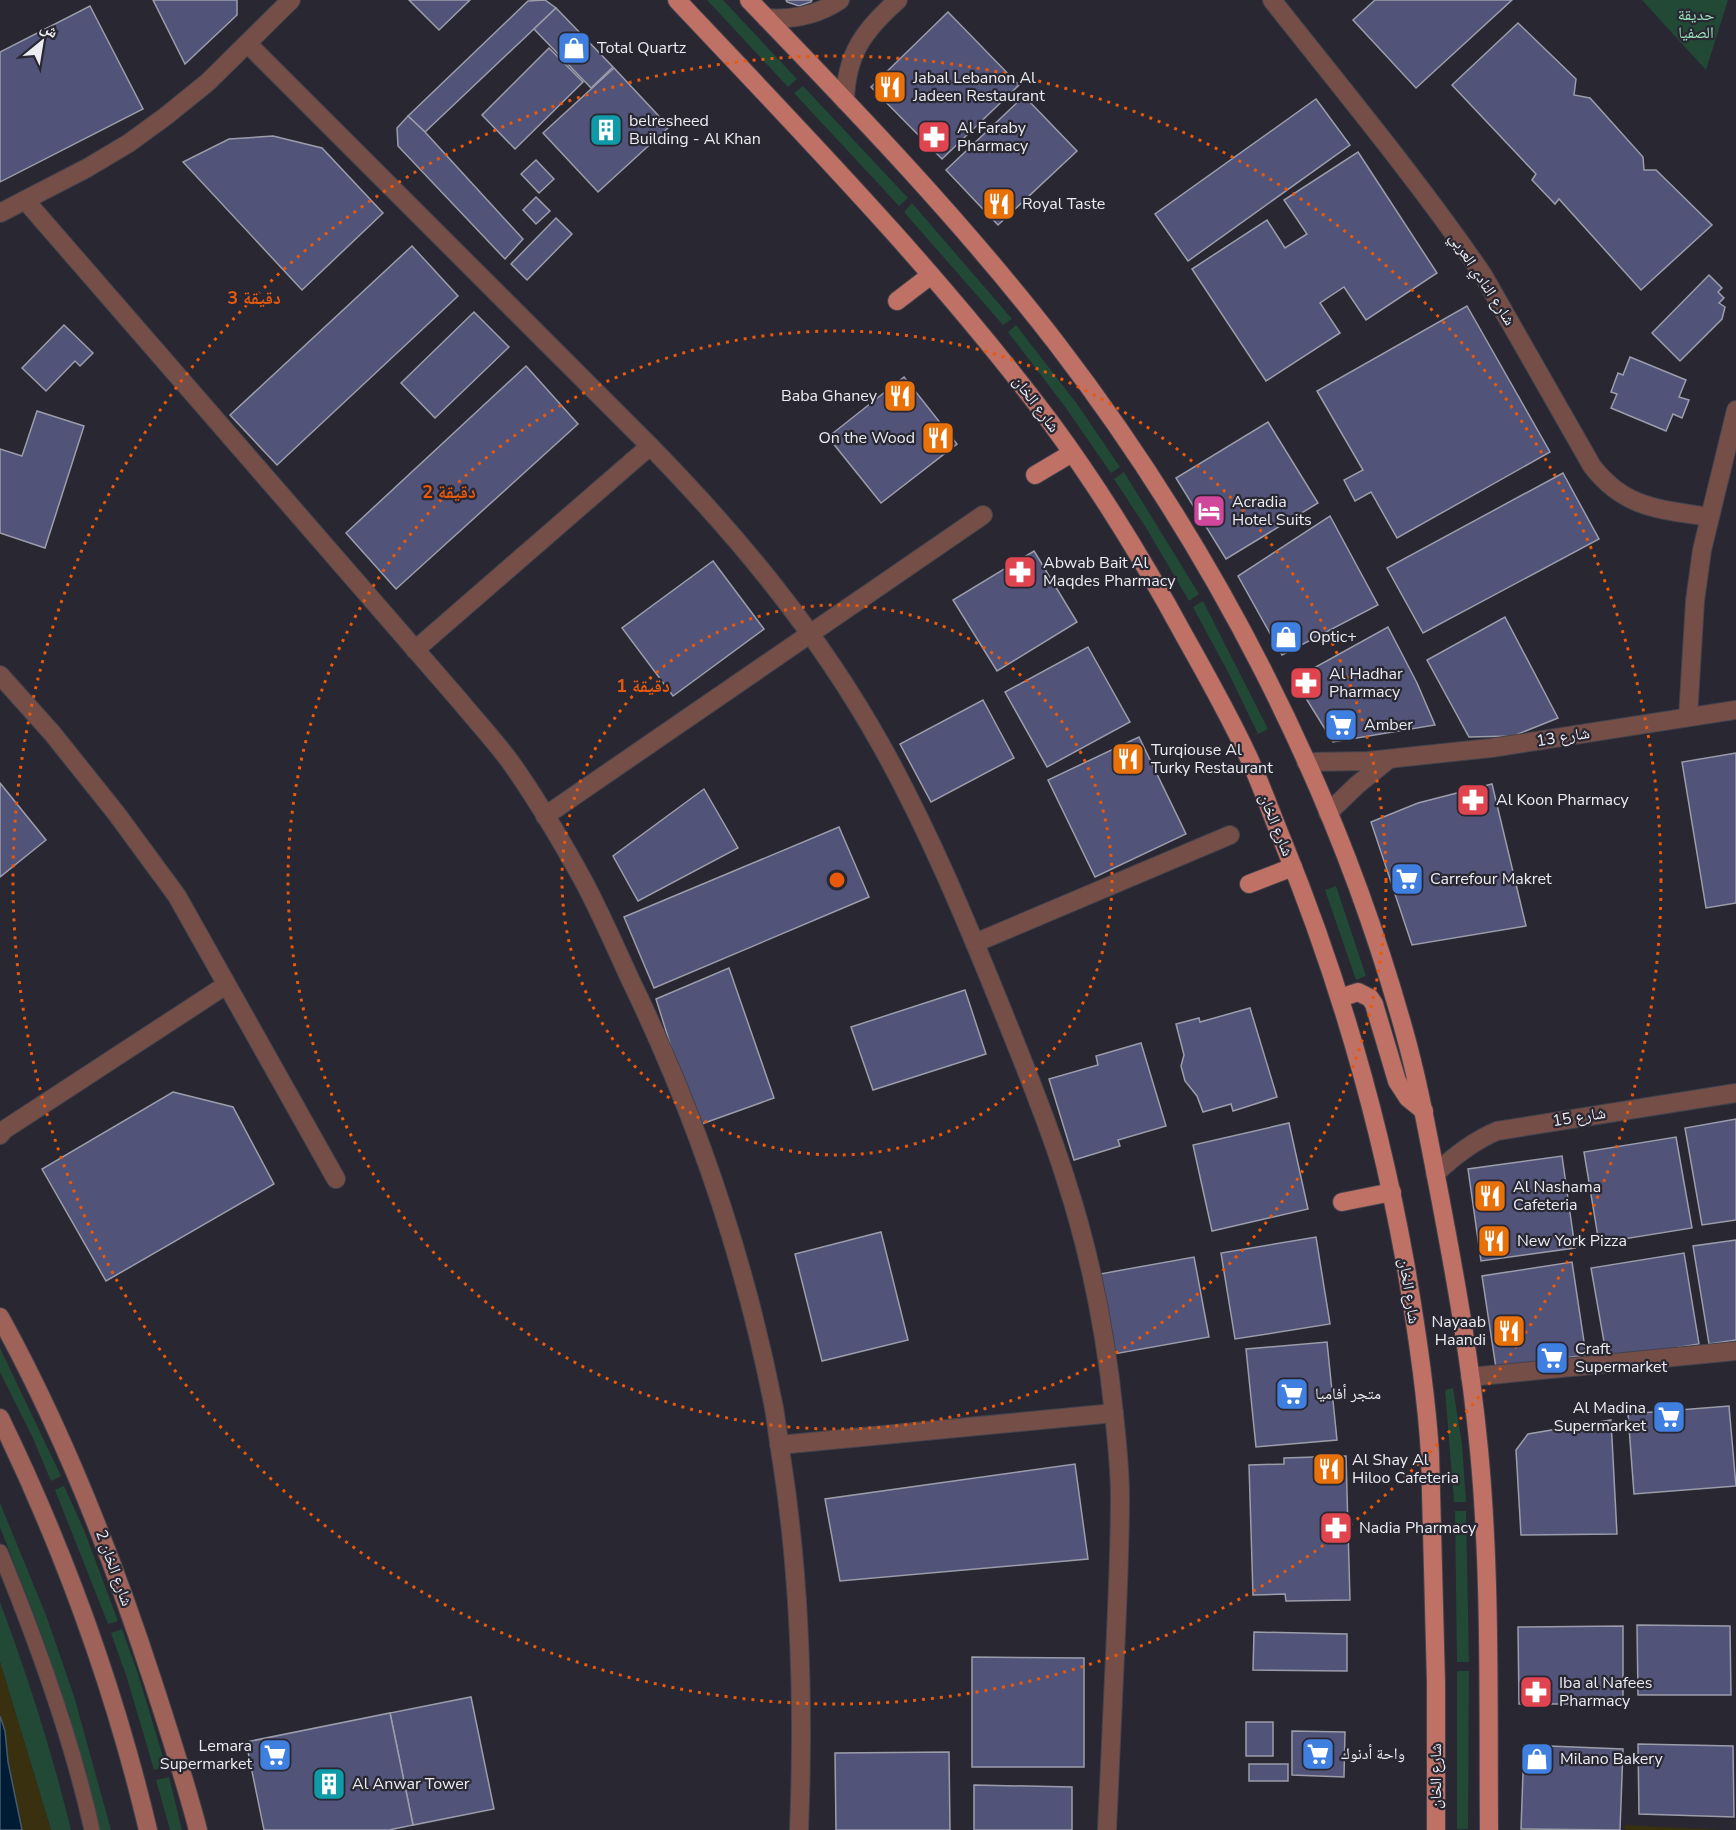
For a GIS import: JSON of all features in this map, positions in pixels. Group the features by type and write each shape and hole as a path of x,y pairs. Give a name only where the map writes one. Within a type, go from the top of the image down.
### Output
{"main road":[{"name":"شارع الخان","path":"677,0 851,185 1011,370 1072,453 1128,536 1164,598 1246,753 1310,910 1340,998 1372,1110 1392,1192 1410,1293 1428,1429 1434,1568 1436,1830"},
{"path":"749,0 845,100 999,272 1056,343 1126,440 1162,494 1228,605 1287,720 1328,813 1362,899 1402,1022 1424,1111 1456,1286 1479,1451 1485,1539 1489,1830"},
{"path":"897,301 931,275"},
{"path":"1035,475 1072,453"},
{"path":"1249,884 1293,867"},
{"path":"1340,998 1358,992 1371,998 1397,1081 1408,1098 1424,1111"},
{"path":"1342,1202 1392,1192"},
{"name":"شارع الخان 2","path":"0,1317 52,1419 105,1543 164,1715 186,1783 198,1830"},
{"path":"0,1418 50,1530 100,1661 135,1776 148,1830"}],"street":[{"path":"766,18 781,19 810,14 840,0"},
{"path":"845,100 849,66 855,50 870,28 898,0"},
{"name":"شارع النادي العربي","path":"1272,0 1371,124 1472,258 1600,477 1620,494 1644,506 1709,517"},
{"path":"0,213 87,168 166,116 208,82 248,44 280,3"},
{"path":"248,44 650,446 740,542 810,634 851,694 907,794 933,846 1021,1056 1065,1176 1087,1254 1103,1333 1114,1413 1120,1494 1107,1830"},
{"path":"25,200 513,765 584,881 673,1073 707,1162 742,1275 774,1409 793,1543 797,1599 802,1699 799,1830"},
{"path":"1688,717 1695,601 1702,550 1736,410"},
{"path":"415,650 650,446"},
{"path":"545,816 983,515"},
{"path":"0,675 52,733 102,795 177,896 336,1179"},
{"name":"شارع 13","path":"1306,762 1389,759 1491,748 1736,710"},
{"path":"1328,813 1389,759"},
{"path":"975,943 1230,835"},
{"path":"1,1132 226,985"},
{"name":"شارع 15","path":"1435,1174 1482,1137 1497,1131 1736,1093"},
{"path":"1470,1377 1736,1352"},
{"path":"779,1445 1114,1413"},
{"path":"0,1552 49,1680 92,1830"}],"green space":[{"path":"707,0 723,0 797,79 788,87"},
{"name":"حديقة الصفيا","path":"1642,0 1728,0 1706,70"},
{"path":"803,86 908,198 899,206 794,93"},
{"path":"912,203 1012,319 1003,325 904,212"},
{"path":"1016,325 1077,404 1120,467 1111,473 1063,404 1008,332"},
{"path":"1124,472 1199,594 1189,601 1114,479"},
{"path":"1203,601 1268,729 1258,734 1193,607"},
{"path":"1336,886 1366,976 1356,980 1325,890"},
{"path":"0,1348 61,1476 51,1481 32,1436 0,1372"},
{"path":"1453,1388 1462,1444 1466,1502 1454,1502 1445,1390"},
{"path":"64,1486 84,1530 118,1621 108,1624 55,1490"},
{"path":"0,1503 46,1615 74,1696 111,1830 100,1830 69,1715 41,1633 0,1527"},
{"path":"1455,1511 1466,1511 1469,1662 1457,1662"},
{"path":"0,1602 39,1715 71,1830 51,1830 0,1662"},
{"path":"122,1629 166,1767 154,1770 111,1633"},
{"path":"1457,1671 1469,1671 1468,1829 1457,1829"},
{"path":"169,1777 182,1830 170,1830 156,1780"}],"sand":[{"path":"0,1662 51,1830 22,1830 8,1762 5,1732 0,1716"},
{"path":"1625,1825 1722,1830 1624,1830"}],"water":[{"path":"0,1716 5,1731 8,1762 22,1830 0,1830"}],"building":[{"path":"153,0 237,0 237,15 185,64"},
{"path":"409,0 470,0 439,30"},
{"path":"545,0 556,8 425,132 408,116 528,1"},
{"path":"786,0 812,0 799,6"},
{"path":"1375,0 1512,0 1416,88 1353,20"},
{"path":"90,6 143,109 0,182 0,52"},
{"name":"Total Quartz","path":"556,8 613,67 591,88 534,29"},
{"path":"948,12 1019,85 942,159 871,87"},
{"path":"1518,23 1576,79 1574,95 1590,98 1643,157 1644,170 1656,170 1712,225 1641,290 1559,199 1555,204 1532,180 1536,174 1452,85"},
{"path":"549,48 583,82 515,149 482,115"},
{"name":"belresheed Building - Al Khan","path":"614,68 669,127 598,192 543,133"},
{"path":"1024,96 1077,151 998,225 946,170"},
{"path":"1316,99 1350,145 1188,261 1155,214"},
{"path":"408,116 523,239 505,259 398,146 397,128"},
{"path":"273,136 322,148 383,213 302,290 183,162 229,139"},
{"path":"1358,152 1437,273 1366,320 1344,287 1320,303 1340,333 1266,381 1192,269 1267,220 1285,248 1307,234 1284,200"},
{"path":"536,160 554,179 539,193 521,174"},
{"path":"536,197 550,211 536,224 523,210"},
{"path":"556,218 572,234 527,280 511,264"},
{"path":"412,246 458,296 277,465 230,415"},
{"path":"1709,275 1722,288 1718,292 1724,298 1719,303 1725,307 1722,319 1680,361 1652,333"},
{"path":"1467,306 1550,452 1397,538 1371,492 1355,501 1344,480 1363,470 1317,391"},
{"path":"474,312 509,347 435,418 401,383"},
{"path":"64,325 93,353 80,366 75,361 46,391 22,368"},
{"path":"1630,357 1686,380 1679,397 1689,400 1682,418 1673,414 1666,431 1611,408 1617,394 1611,392 1618,373 1623,375"},
{"path":"526,366 578,424 396,589 346,533"},
{"path":"904,377 957,444 881,503 828,437"},
{"path":"37,411 84,426 45,548 0,533 0,449 22,456"},
{"path":"1268,422 1318,503 1226,559 1176,478"},
{"path":"1563,473 1599,539 1423,633 1387,568"},
{"path":"1330,516 1378,605 1282,655 1238,576"},
{"path":"1034,551 1077,622 997,671 953,600"},
{"path":"713,561 764,629 673,696 622,628"},
{"path":"1505,617 1558,718 1513,736 1469,737 1427,660"},
{"path":"1388,627 1417,683 1435,725 1333,742 1294,679"},
{"path":"1088,647 1130,722 1047,767 1005,692"},
{"path":"983,700 1014,758 931,802 900,744"},
{"path":"1139,737 1186,834 1095,877 1048,780"},
{"path":"1736,753 1736,903 1706,908 1682,762"},
{"path":"0,783 46,840 0,877"},
{"path":"1492,784 1526,926 1412,945 1371,822 1418,803"},
{"path":"704,789 738,848 638,901 613,856"},
{"path":"839,827 869,897 654,988 624,917"},
{"path":"729,968 774,1098 696,1126 656,999"},
{"path":"965,990 986,1054 873,1090 851,1027"},
{"path":"1250,1008 1277,1097 1233,1111 1231,1104 1203,1112 1197,1096 1185,1081 1181,1066 1184,1055 1176,1024 1199,1018 1200,1022"},
{"path":"1141,1043 1166,1126 1118,1140 1120,1146 1074,1160 1049,1079 1098,1065 1096,1056"},
{"path":"173,1092 233,1107 274,1184 106,1281 42,1169"},
{"path":"1736,1119 1736,1220 1702,1225 1685,1128"},
{"path":"1289,1123 1308,1209 1212,1231 1193,1145"},
{"path":"1676,1137 1692,1228 1599,1243 1584,1152"},
{"path":"1562,1156 1575,1248 1481,1261 1468,1169"},
{"path":"881,1232 908,1340 822,1361 795,1254"},
{"path":"1316,1237 1330,1324 1235,1339 1221,1253"},
{"path":"1736,1240 1736,1340 1709,1344 1693,1246"},
{"path":"1684,1253 1699,1344 1607,1359 1591,1268"},
{"path":"1194,1257 1209,1337 1114,1354 1100,1274"},
{"path":"1572,1262 1586,1355 1496,1368 1482,1276"},
{"name":"متجر أفاميا","path":"1327,1342 1337,1440 1256,1447 1246,1349"},
{"path":"1729,1406 1736,1486 1634,1494 1628,1414"},
{"path":"1611,1420 1617,1534 1521,1535 1516,1450 1528,1434"},
{"path":"1346,1456 1350,1600 1286,1601 1285,1594 1253,1595 1249,1465 1284,1464 1284,1458"},
{"path":"1075,1464 1088,1559 840,1581 825,1499"},
{"path":"1637,1625 1730,1626 1731,1695 1638,1695"},
{"path":"1623,1626 1623,1704 1519,1704 1518,1627"},
{"path":"1254,1632 1347,1634 1347,1671 1253,1670"},
{"path":"972,1657 1084,1658 1084,1767 972,1767"},
{"path":"471,1697 494,1809 413,1825 390,1713"},
{"name":"Al Anwar Tower","path":"390,1713 413,1825 389,1830 264,1830 246,1742"},
{"path":"1246,1722 1273,1722 1273,1756 1246,1756"},
{"name":"واحة أدنوك","path":"1292,1731 1345,1732 1344,1777 1292,1775"},
{"path":"1638,1744 1733,1746 1734,1817 1639,1814"},
{"path":"1524,1745 1623,1749 1620,1830 1521,1829"},
{"path":"949,1752 950,1830 836,1830 835,1753"},
{"path":"1249,1764 1288,1764 1288,1781 1249,1781"},
{"path":"974,1785 1072,1787 1072,1830 974,1830"}],"place":[{"name":"Total Quartz","path":"574,48"},
{"name":"Jabal Lebanon Al Jadeen Restaurant","path":"890,87"},
{"name":"belresheed Building - Al Khan","path":"606,130"},
{"name":"Al Faraby Pharmacy","path":"934,137"},
{"name":"Royal Taste","path":"999,204"},
{"name":"Baba Ghaney","path":"900,396"},
{"name":"On the Wood","path":"938,438"},
{"name":"Acradia Hotel Suits","path":"1209,511"},
{"name":"Abwab Bait Al Maqdes Pharmacy","path":"1020,572"},
{"name":"Optic+","path":"1286,637"},
{"name":"Al Hadhar Pharmacy","path":"1306,683"},
{"name":"Amber","path":"1341,725"},
{"name":"Turqiouse Al Turky Restaurant","path":"1128,759"},
{"name":"Al Koon Pharmacy","path":"1473,800"},
{"name":"Carrefour Makret","path":"1407,879"},
{"name":"Al Nashama Cafeteria","path":"1490,1196"},
{"name":"New York Pizza","path":"1494,1241"},
{"name":"Nayaab Haandi","path":"1509,1331"},
{"name":"Craft Supermarket","path":"1552,1358"},
{"name":"متجر أفاميا","path":"1292,1394"},
{"name":"Al Madina Supermarket","path":"1669,1417"},
{"name":"Al Shay Al Hiloo Cafeteria","path":"1329,1469"},
{"name":"Nadia Pharmacy","path":"1336,1528"},
{"name":"Iba al Nafees Pharmacy","path":"1536,1692"},
{"name":"واحة أدنوك","path":"1318,1754"},
{"name":"Lemara Supermarket","path":"275,1755"},
{"name":"Milano Bakery","path":"1537,1759"},
{"name":"Al Anwar Tower","path":"329,1784"}]}
